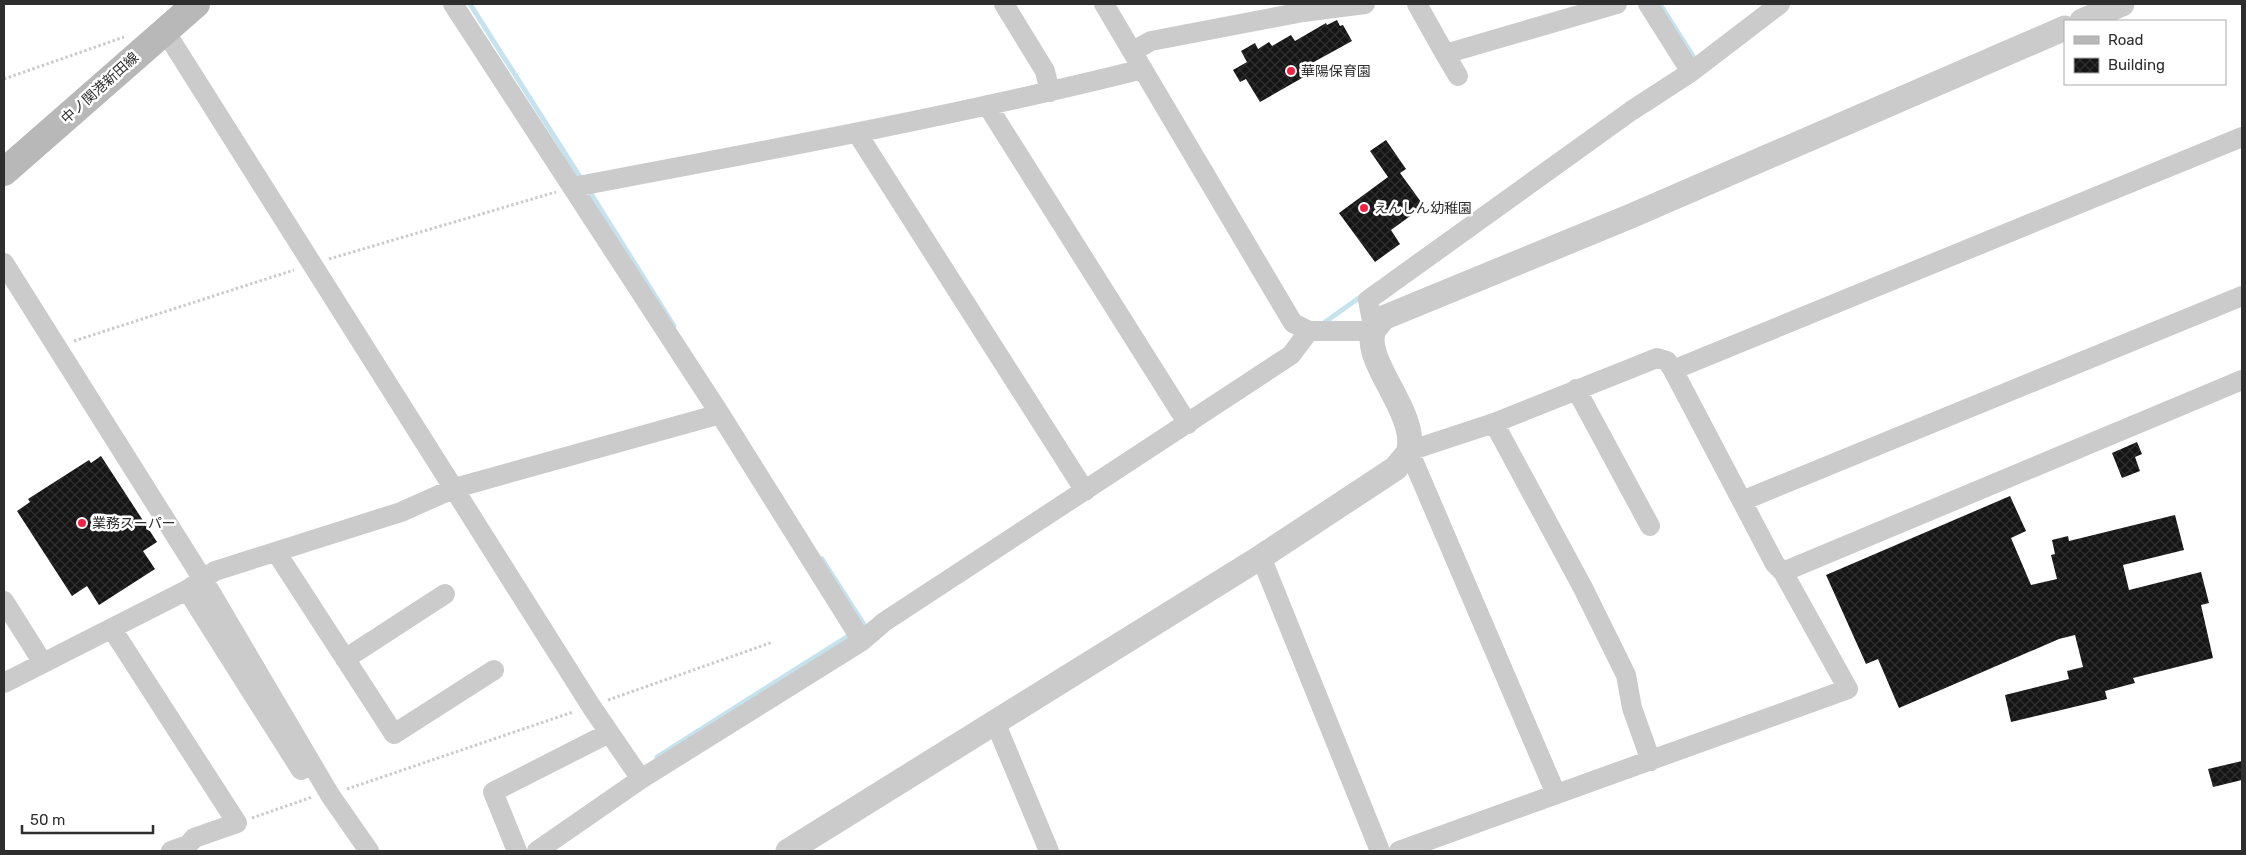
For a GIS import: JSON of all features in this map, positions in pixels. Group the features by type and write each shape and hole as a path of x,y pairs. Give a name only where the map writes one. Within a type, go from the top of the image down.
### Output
{"main road":[{"name":"中ノ関港新田線","path":"4,172 165,31 190,6"}],"street":[{"path":"453,4 720,414 862,641"},
{"path":"1004,4 1045,71 1050,92"},
{"path":"1104,4 1293,323 1309,331 1374,331"},
{"path":"1133,51 1151,41 1303,12 1365,4"},
{"path":"1417,4 1458,76"},
{"path":"1445,54 1617,4"},
{"path":"1648,4 1691,72"},
{"path":"1556,794 1409,451 1410,434 1404,416 1372,348 1374,331 1368,300 1380,290 1430,258 1631,111 1691,72 1780,4"},
{"path":"2084,20 2122,4"},
{"path":"1374,331 1384,318 1639,212 2064,28"},
{"path":"165,31 591,706 641,780"},
{"path":"573,187 857,133 1050,92 1143,69"},
{"path":"988,105 1188,424"},
{"path":"857,133 1085,491"},
{"path":"1673,370 2242,137"},
{"path":"4,263 195,585 324,795 369,851"},
{"path":"1742,501 2242,296"},
{"path":"537,851 641,780 862,641 884,622 1291,355 1309,331"},
{"path":"788,851 1261,557 1379,481 1396,468 1409,451 1494,423 1657,358 1667,361 1775,564 1783,572 1848,689 1399,851"},
{"path":"1783,572 2242,380"},
{"path":"1576,389 1650,526"},
{"path":"4,683 195,585 215,571 402,512 455,488 720,414"},
{"path":"1494,423 1583,588 1626,675 1632,708 1651,761"},
{"path":"276,552 394,734 494,670"},
{"path":"1261,557 1380,851"},
{"path":"345,659 445,594"},
{"path":"4,601 43,663"},
{"path":"112,629 237,823 194,838 188,845 171,851"},
{"path":"995,722 1049,851"},
{"path":"517,851 493,792 609,733"}],"path":[{"path":"4,79 129,36"},
{"path":"237,823 591,706 773,642"}],"building":[{"path":"1337,20 1340,26 1343,25 1352,41 1312,63 1316,70 1260,102 1246,79 1240,82 1233,70 1247,62 1241,51 1255,43 1258,49 1269,42 1272,46 1291,35 1295,41 1326,23 1327,25"},
{"path":"1386,140 1406,169 1400,173 1424,206 1391,230 1400,244 1375,262 1339,213 1388,177 1370,151"},
{"path":"2137,442 2142,454 2135,457 2140,471 2122,478 2112,453"},
{"path":"101,456 157,542 143,551 155,569 99,605 87,586 72,596 17,511 30,502 28,499 89,460 91,463"},
{"path":"2010,496 2026,531 2011,538 2031,585 2057,579 2051,555 2055,554 2052,540 2068,536 2069,541 2175,515 2184,550 2123,565 2129,590 2201,572 2209,603 2201,605 2213,658 2133,678 2135,683 2105,691 2107,699 2011,722 2005,695 2069,679 2067,671 2083,667 2075,635 2059,639 1899,708 1878,659 1866,664 1826,575"},
{"path":"2242,761 2242,780 2213,787 2208,769"}],"waterway":[{"path":"470,4 582,180"},
{"path":"1660,4 1696,61"},
{"path":"588,189 674,326"},
{"path":"1321,325 1363,295"},
{"path":"822,559 865,626"},
{"path":"657,757 853,633"}],"place":[{"name":"華陽保育園","path":"1291,71"},
{"name":"えんしん幼稚園","path":"1364,208"},
{"name":"業務スーパー","path":"82,523"}]}
